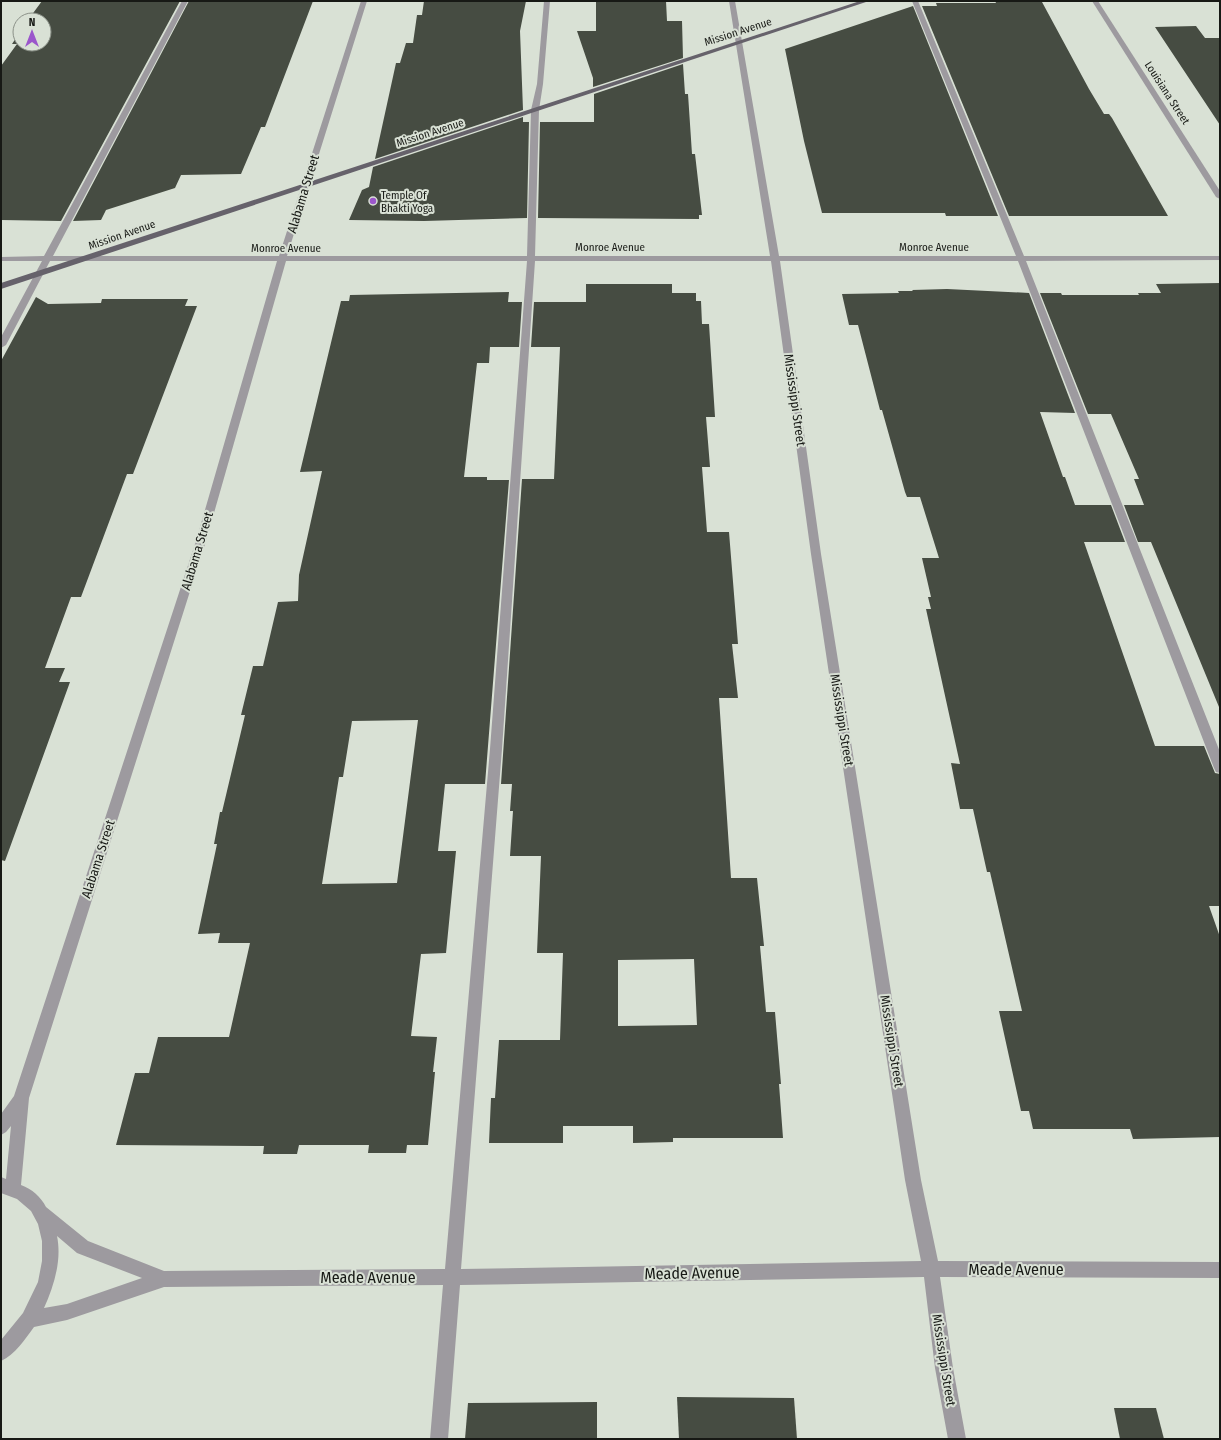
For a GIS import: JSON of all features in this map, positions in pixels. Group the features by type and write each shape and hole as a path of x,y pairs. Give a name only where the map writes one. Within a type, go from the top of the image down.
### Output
{"main road":[{"name":"Mission Avenue","path":"1,286 866,1"}],"street":[{"path":"1,345 45,259 131,105 185,1"},
{"name":"Alabama Street","path":"7,1186 21,1098 201,541 282,259 364,1"},
{"path":"438,1439 496,749 531,258 535,110 540,84 547,1"},
{"name":"Mississippi Street","path":"732,1 775,258 821,585 913,1180 931,1269 944,1368 956,1439"},
{"path":"915,1 1021,258 1220,768"},
{"name":"Louisiana Street","path":"1095,1 1220,197"},
{"name":"Monroe Avenue","path":"1,259 1220,258"},
{"name":"Alabama Street","path":"1,1127 21,1098"},
{"path":"1,1352 30,1318 43,1291 50,1262 50,1236 43,1214 30,1198 7,1186"},
{"name":"Meade Avenue","path":"43,1214 84,1247 164,1279"},
{"name":"Meade Avenue","path":"30,1318 67,1312 164,1279 451,1277 931,1269 1220,1270"}],"building":[{"path":"42,1 180,1 61,221 1,220 1,66 12,51 52,52 52,12 34,12"},
{"path":"189,1 313,1 265,127 261,127 241,174 181,175 175,188 106,210 101,220 73,221"},
{"path":"424,1 526,1 520,31 523,110 375,159 396,63 400,63 406,43 413,43 417,15 422,15"},
{"path":"596,1 666,1 667,21 682,21 683,58 593,87 593,78 577,31 596,31"},
{"path":"995,1 1042,2 1089,89 1104,114 1109,114 1112,118 1168,216 1009,216 922,6 937,6 936,3 996,3"},
{"path":"913,6 998,216 946,216 945,213 822,213 804,141 785,49"},
{"path":"1196,26 1205,38 1220,38 1220,125 1155,27"},
{"path":"683,64 685,94 688,94 692,154 695,154 702,215 699,215 699,219 538,218 540,122 594,122 594,94"},
{"path":"523,117 523,122 529,122 527,218 424,221 349,220 362,190 369,187 373,167"},
{"path":"1220,283 1219,707 1151,542 1138,542 1124,505 1144,505 1134,479 1139,479 1111,414 1088,414 1040,293 1061,293 1062,295 1139,295 1138,293 1161,293 1156,284"},
{"path":"586,284 672,284 672,293 696,293 696,301 701,301 702,324 709,324 715,417 706,417 710,467 702,467 707,532 729,532 738,644 732,644 738,698 719,698 731,878 757,878 764,946 760,946 766,1012 775,1012 781,1084 779,1084 783,1138 673,1138 673,1142 633,1143 633,1126 563,1126 563,1143 489,1143 491,1098 495,1098 499,1040 560,1040 563,953 537,953 541,856 510,856 513,811 510,811 512,784 501,784 522,479 554,479 560,347 531,347 534,302 586,302","holes":["694,959 697,1025 618,1026 618,960"]},
{"path":"947,289 1029,293 1075,413 1040,412 1063,477 1065,477 1075,505 1111,505 1125,542 1084,542 1155,746 1204,746 1215,773 1220,774 1220,906 1209,906 1220,937 1220,1137 1133,1139 1130,1129 1033,1129 1029,1111 1021,1111 999,1011 1022,1011 990,872 987,872 973,809 960,809 951,763 960,764 926,609 931,609 928,597 931,597 922,558 939,558 920,497 907,497 905,492 882,410 880,410 858,325 849,325 842,294 899,293 898,291"},
{"path":"509,292 508,302 522,302 519,347 490,347 489,363 477,363 464,477 487,477 487,480 509,480 485,784 445,784 438,851 456,851 446,953 421,954 411,1036 437,1037 428,1145 407,1145 406,1153 368,1153 369,1145 299,1145 297,1154 263,1154 264,1146 116,1145 135,1073 149,1073 158,1037 229,1037 250,943 218,943 220,933 198,934 217,844 214,844 220,812 222,812 245,715 241,715 253,666 263,666 278,602 298,601 299,575 322,471 300,472 341,301 349,301 350,295","holes":["418,720 397,883 322,884 339,777 343,777 352,721"]},
{"path":"36,297 48,304 101,303 102,299 188,299 185,306 197,306 133,474 127,474 81,597 71,597 45,668 65,668 59,682 70,682 5,861 1,860 1,361"},
{"path":"677,1397 794,1398 797,1439 679,1439"},
{"path":"597,1402 597,1439 465,1439 468,1403"},
{"path":"1114,1408 1156,1408 1164,1439 1120,1439"}],"place":[{"name":"Temple Of Bhakti Yoga","path":"373,201"}]}
